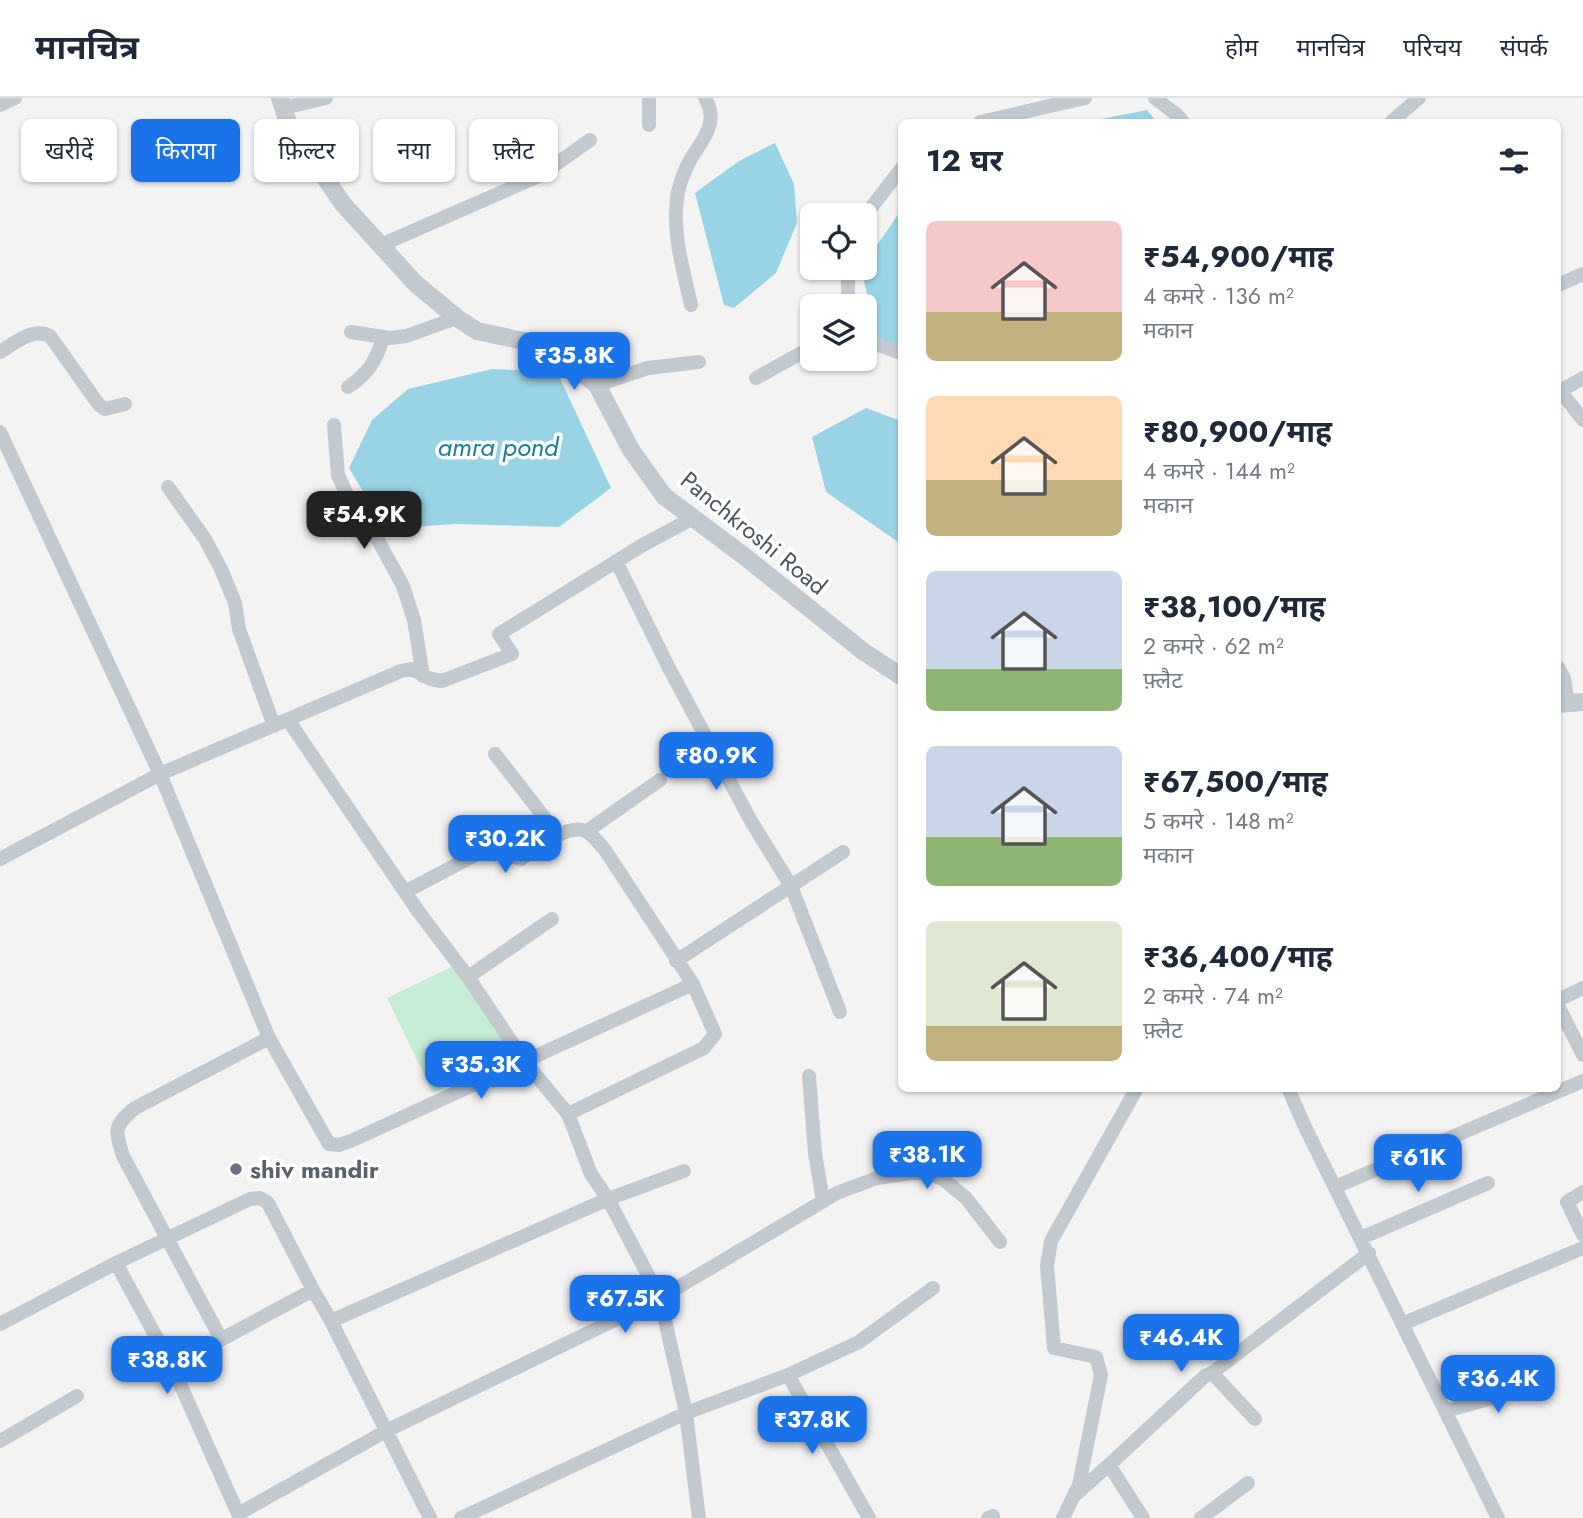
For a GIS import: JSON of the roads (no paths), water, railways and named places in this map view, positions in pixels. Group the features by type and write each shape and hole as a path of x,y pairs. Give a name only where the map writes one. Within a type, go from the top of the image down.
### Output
{"street":[{"path":"0,105 15,98"},
{"path":"281,103 326,98"},
{"path":"649,98 649,125"},
{"path":"691,305 675,234 678,192 688,164 712,121 705,98"},
{"path":"993,119 1085,98"},
{"path":"1155,98 1180,119"},
{"path":"1394,119 1419,98"},
{"name":"Panchkroshi Road","path":"281,103 289,126 343,204 416,284 477,331 547,346 597,385 631,450 664,496 864,652 898,674"},
{"path":"381,245 541,175 590,140"},
{"path":"875,203 898,173"},
{"path":"1561,284 1583,274"},
{"path":"351,332 405,337 457,318"},
{"path":"0,352 42,331 50,336 99,405 105,409 125,404"},
{"path":"348,387 372,365 383,337"},
{"path":"877,345 898,352"},
{"path":"756,378 800,354"},
{"path":"597,385 648,368 699,362"},
{"path":"1561,389 1583,378"},
{"path":"1561,392 1583,419"},
{"path":"334,425 338,475 348,497 379,542 403,586 414,620 424,676"},
{"path":"0,432 160,774 269,1038 329,1144 339,1145 693,984"},
{"path":"168,487 205,539 221,569 235,603 239,629 281,723 468,977 524,1062 568,1114 591,1174 608,1199 660,1298 685,1413 699,1518"},
{"path":"0,859 160,774 401,671 411,669 442,681 512,654 499,634 616,561 693,518"},
{"path":"616,561 669,668 751,821 791,886 840,1012"},
{"path":"1561,672 1570,703"},
{"path":"495,754 558,835"},
{"path":"587,831 660,780"},
{"path":"405,892 475,855 488,851 521,859 558,835 575,829 587,831 605,850 693,984 715,1034 704,1048 568,1114"},
{"path":"676,961 843,852"},
{"path":"468,977 552,919"},
{"path":"1561,999 1583,988"},
{"path":"1561,1012 1583,1055"},
{"path":"221,1339 123,1156 116,1134 118,1124 135,1108 269,1038"},
{"path":"809,1076 815,1153 824,1201"},
{"path":"1561,1089 1583,1080"},
{"path":"1063,1518 1079,1485 1101,1375 1096,1357 1054,1348 1047,1266 1051,1241 1135,1092"},
{"path":"1290,1092 1498,1518"},
{"path":"1335,1187 1555,1092"},
{"path":"331,1321 608,1199 684,1171"},
{"path":"117,1263 172,1366 239,1516 388,1430 660,1298 837,1193 877,1178 912,1172 930,1173 944,1180 966,1198 1000,1242"},
{"path":"1361,1238 1488,1183"},
{"path":"1583,1192 1567,1202 1583,1235"},
{"path":"0,1324 117,1263 250,1199 260,1198 268,1203 331,1321 430,1518"},
{"path":"1402,1324 1583,1248"},
{"path":"1075,1495 1205,1376 1368,1253"},
{"path":"461,1518 685,1413 788,1375 859,1342 933,1288"},
{"path":"172,1366 313,1290"},
{"path":"1212,1373 1255,1419"},
{"path":"788,1375 869,1518"},
{"path":"1446,1411 1541,1384"},
{"path":"0,1441 77,1396"},
{"path":"1109,1465 1143,1518"},
{"path":"1201,1518 1248,1483"}],"water":[{"path":"1147,110 1154,119 1101,119"},
{"path":"775,143 794,184 797,223 776,273 734,308 724,305 695,193 739,161"},
{"path":"898,214 898,345 877,338 877,294 867,294 864,280 877,280 877,245"},
{"name":"amra pond","path":"492,369 557,372 611,488 559,527 456,524 385,529 349,468 372,420 408,389"},
{"path":"866,408 898,420 898,542 826,492 812,437"}],"place":[{"name":"shiv mandir","path":"236,1169"}]}
